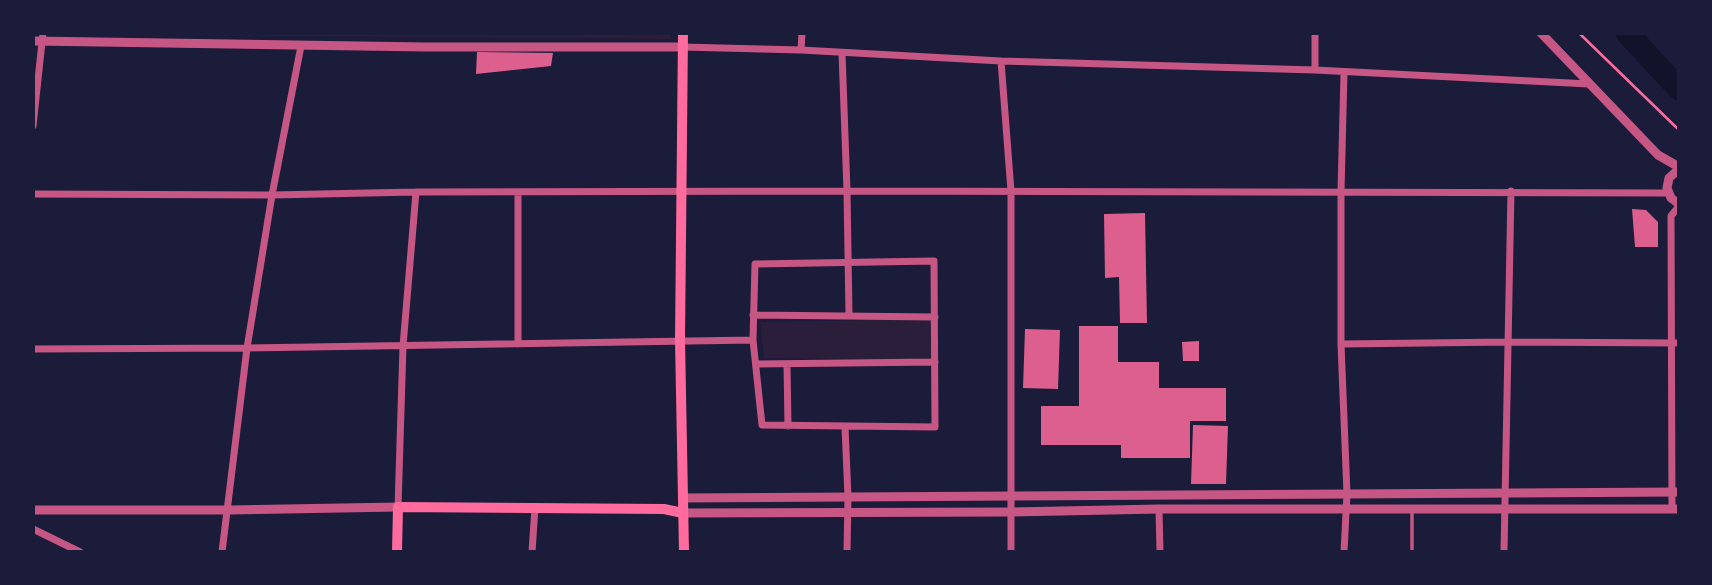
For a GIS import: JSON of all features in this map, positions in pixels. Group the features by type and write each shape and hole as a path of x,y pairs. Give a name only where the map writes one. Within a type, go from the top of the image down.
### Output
{"main road":[{"path":"683,33 680,340 684,552"},
{"path":"397,552 398,507 664,509 683,513"}],"street":[{"path":"802,33 802,50"},
{"path":"1315,33 1315,70"},
{"path":"683,513 1346,508 1675,509 1675,344 1671,216 1679,205 1668,193 1667,183 1679,168 1658,155 1541,33"},
{"path":"33,126 39,38 301,46 802,50 1001,61 1315,70 1589,84"},
{"path":"222,552 247,348 272,195 301,46"},
{"path":"842,53 848,191 849,316"},
{"path":"1001,61 1010,191 1011,552"},
{"path":"1344,73 1340,191 1341,344 1347,494 1345,552"},
{"path":"1658,155 1669,178"},
{"path":"33,194 848,191 1668,193"},
{"path":"1504,552 1511,191"},
{"path":"33,510 398,507 403,346 416,192"},
{"path":"518,192 518,344"},
{"path":"934,261 935,427 762,425 753,315 755,264 934,261"},
{"path":"753,315 935,317"},
{"path":"33,349 753,340"},
{"path":"1341,344 1675,344"},
{"path":"756,364 936,362"},
{"path":"787,364 789,426"},
{"path":"845,427 847,552"},
{"path":"683,498 1675,492"},
{"path":"532,552 535,508"},
{"path":"1159,509 1160,552"},
{"path":"33,529 80,552"}],"lane":[{"path":"1412,509 1412,552"}],"path":[{"path":"1579,33 1679,130"}],"shaded area":[{"path":"671,33 671,39 56,34"},
{"path":"933,319 933,360 764,358 760,322"}],"building":[{"path":"477,52 553,53 551,66 476,74"},
{"path":"1632,209 1646,210 1658,222 1658,247 1635,247"},
{"path":"1145,213 1147,323 1120,323 1119,277 1105,278 1104,214"},
{"path":"1079,326 1118,326 1118,362 1159,362 1159,388 1226,388 1226,421 1190,421 1190,458 1121,458 1121,445 1041,445 1041,406 1079,406"},
{"path":"1025,329 1060,330 1058,389 1023,388"},
{"path":"1199,341 1199,361 1183,361 1182,342"},
{"path":"1193,425 1228,426 1226,484 1191,484"}],"waterway":[{"path":"1627,33 1679,89"}]}
